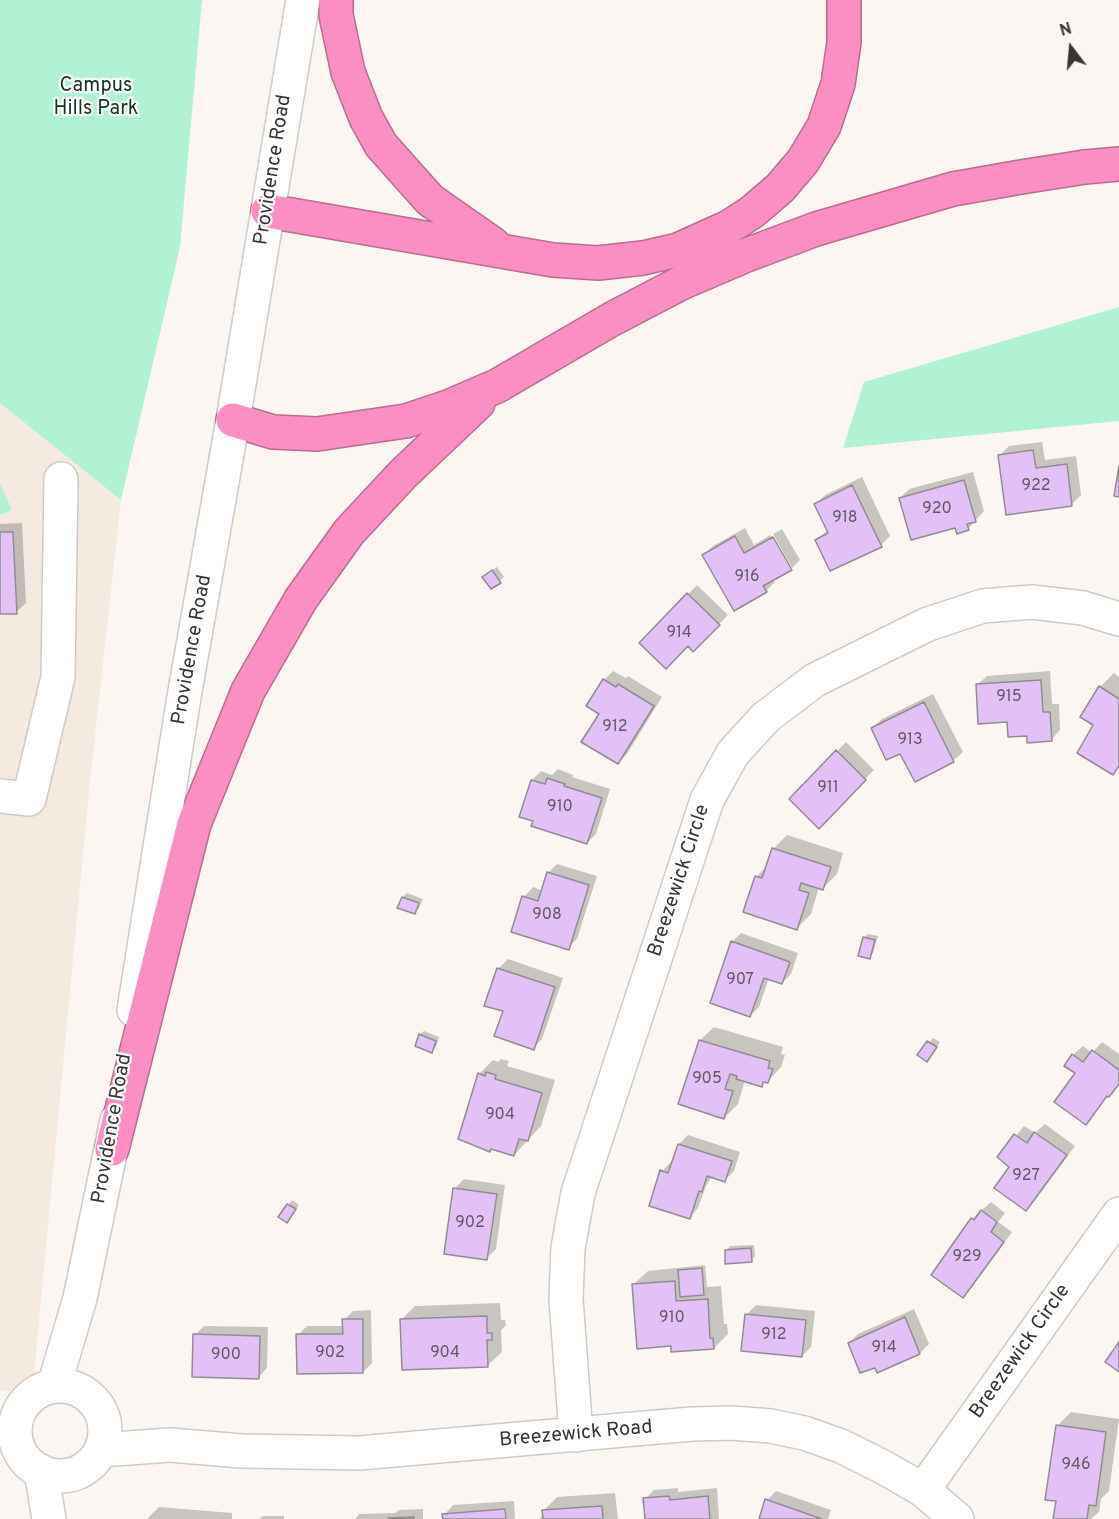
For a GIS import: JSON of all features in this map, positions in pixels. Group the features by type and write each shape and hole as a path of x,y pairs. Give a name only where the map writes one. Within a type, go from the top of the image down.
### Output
{"highway":[{"path":"336,0 336,15 348,72 366,118 381,145 430,200 505,251"},
{"path":"268,210 553,260 598,263 643,258 678,250 729,227 752,212 780,188 803,161 824,126 839,74 844,42 844,0"},
{"path":"233,420 273,432 316,434 406,421 448,407 497,386 612,319 681,283 816,229 953,189 1064,170 1119,164"},
{"path":"112,1149 194,824 248,691 301,599 349,532 452,425 497,386"}],"street":[{"name":"Providence Road","path":"69,1389 80,1298 112,1149 184,697 303,0"},
{"path":"0,796 29,800 58,677 61,479"},
{"name":"Breezewick Circle","path":"576,1435 566,1299 568,1248 578,1193 706,800 733,753 766,717 815,680 928,624 983,606 1032,603 1083,608 1119,618"},
{"name":"Breezewick Circle","path":"923,1490 1119,1214"},
{"path":"69,1389 96,1402 103,1415 103,1436 98,1456 88,1466 76,1473 62,1476 41,1471 24,1458 9,1422 27,1400 39,1390 69,1389"},
{"name":"Breezewick Road","path":"103,1436 170,1445 243,1451 359,1453 692,1424 731,1423 771,1426 804,1433 841,1446 923,1490 957,1519"},
{"path":"41,1471 49,1519"},
{"path":"62,1519 76,1473"}],"shaded area":[{"path":"0,403 121,500 89,790 32,1395 0,1390"}],"green space":[{"name":"Campus Hills Park","path":"0,0 202,0 180,247 121,500 0,403"},
{"path":"1119,307 1119,421 843,448 864,382"},
{"path":"0,484 12,510 0,515"}],"building":[{"path":"1033,450 1036,468 1067,464 1072,506 1006,515 998,455"},
{"path":"1119,466 1119,497 1114,496"},
{"path":"964,480 976,522 967,524 969,530 957,534 955,528 911,540 899,498"},
{"path":"852,485 882,547 830,571 815,540 828,533 814,504"},
{"path":"0,532 13,532 17,614 0,614"},
{"path":"735,536 744,553 773,537 792,570 763,586 767,592 734,611 702,555"},
{"path":"492,570 501,583 491,589 482,577"},
{"path":"687,593 720,625 693,652 688,646 666,669 639,643"},
{"path":"603,679 616,687 618,684 654,706 618,764 581,742 599,714 586,706"},
{"path":"1041,680 1043,712 1050,712 1052,741 1027,743 1027,736 1008,737 1007,722 978,724 976,684"},
{"path":"1099,686 1119,699 1119,766 1113,775 1077,753 1093,725 1080,717"},
{"path":"924,702 954,762 915,782 900,754 886,760 871,728"},
{"path":"836,750 866,780 819,829 789,799"},
{"path":"547,778 602,798 587,844 531,826 533,821 519,817 531,780 545,784"},
{"path":"772,848 831,867 823,890 801,883 799,890 809,893 797,930 743,912 755,876 762,878"},
{"path":"547,872 589,885 569,950 511,932 522,896 538,901"},
{"path":"402,897 419,903 415,914 397,908"},
{"path":"863,937 875,940 870,959 858,956"},
{"path":"731,941 790,962 782,984 764,978 750,1017 710,1003"},
{"path":"497,968 555,987 534,1050 494,1036 503,1011 484,1006"},
{"path":"419,1034 436,1041 432,1053 415,1046"},
{"path":"699,1040 770,1061 768,1068 773,1069 768,1083 763,1082 762,1087 736,1079 737,1076 730,1074 725,1089 733,1091 724,1119 678,1104"},
{"path":"927,1041 937,1047 927,1062 917,1055"},
{"path":"1092,1050 1119,1070 1119,1084 1109,1097 1107,1096 1086,1125 1054,1102 1075,1073 1064,1066 1072,1054 1083,1062"},
{"path":"486,1072 496,1075 495,1079 542,1093 528,1141 519,1139 514,1156 491,1149 490,1152 458,1139 478,1073 485,1076"},
{"path":"1034,1132 1067,1155 1026,1211 994,1188 1009,1167 997,1157 1014,1134 1027,1143"},
{"path":"678,1144 732,1161 725,1182 707,1176 702,1192 699,1191 690,1219 649,1206 660,1170 668,1173"},
{"path":"453,1188 497,1194 487,1260 444,1254"},
{"path":"287,1204 296,1209 287,1223 278,1217"},
{"path":"981,1210 997,1222 991,1232 1004,1242 963,1298 931,1275 971,1218 974,1220"},
{"path":"751,1248 752,1262 725,1264 725,1250"},
{"path":"702,1268 704,1295 680,1297 678,1270"},
{"path":"675,1281 676,1301 708,1299 710,1338 713,1338 714,1349 671,1352 671,1346 637,1349 632,1284"},
{"path":"745,1314 806,1320 802,1357 741,1351"},
{"path":"487,1316 487,1333 492,1333 492,1340 487,1340 488,1367 402,1370 400,1319"},
{"path":"905,1317 920,1354 877,1373 875,1368 860,1373 848,1343"},
{"path":"342,1319 363,1319 363,1373 297,1374 296,1334 343,1334"},
{"path":"193,1334 260,1336 259,1379 192,1377"},
{"path":"1119,1342 1119,1372 1105,1362"},
{"path":"1056,1425 1106,1432 1096,1506 1089,1505 1087,1519 1053,1519 1056,1501 1045,1500"},
{"path":"669,1496 670,1500 708,1496 710,1519 645,1519 643,1498"},
{"path":"765,1499 822,1519 759,1519"},
{"path":"602,1506 603,1519 543,1519 542,1510"},
{"path":"505,1509 506,1519 443,1519 442,1514"},
{"path":"414,1517 414,1519 388,1518"}]}
